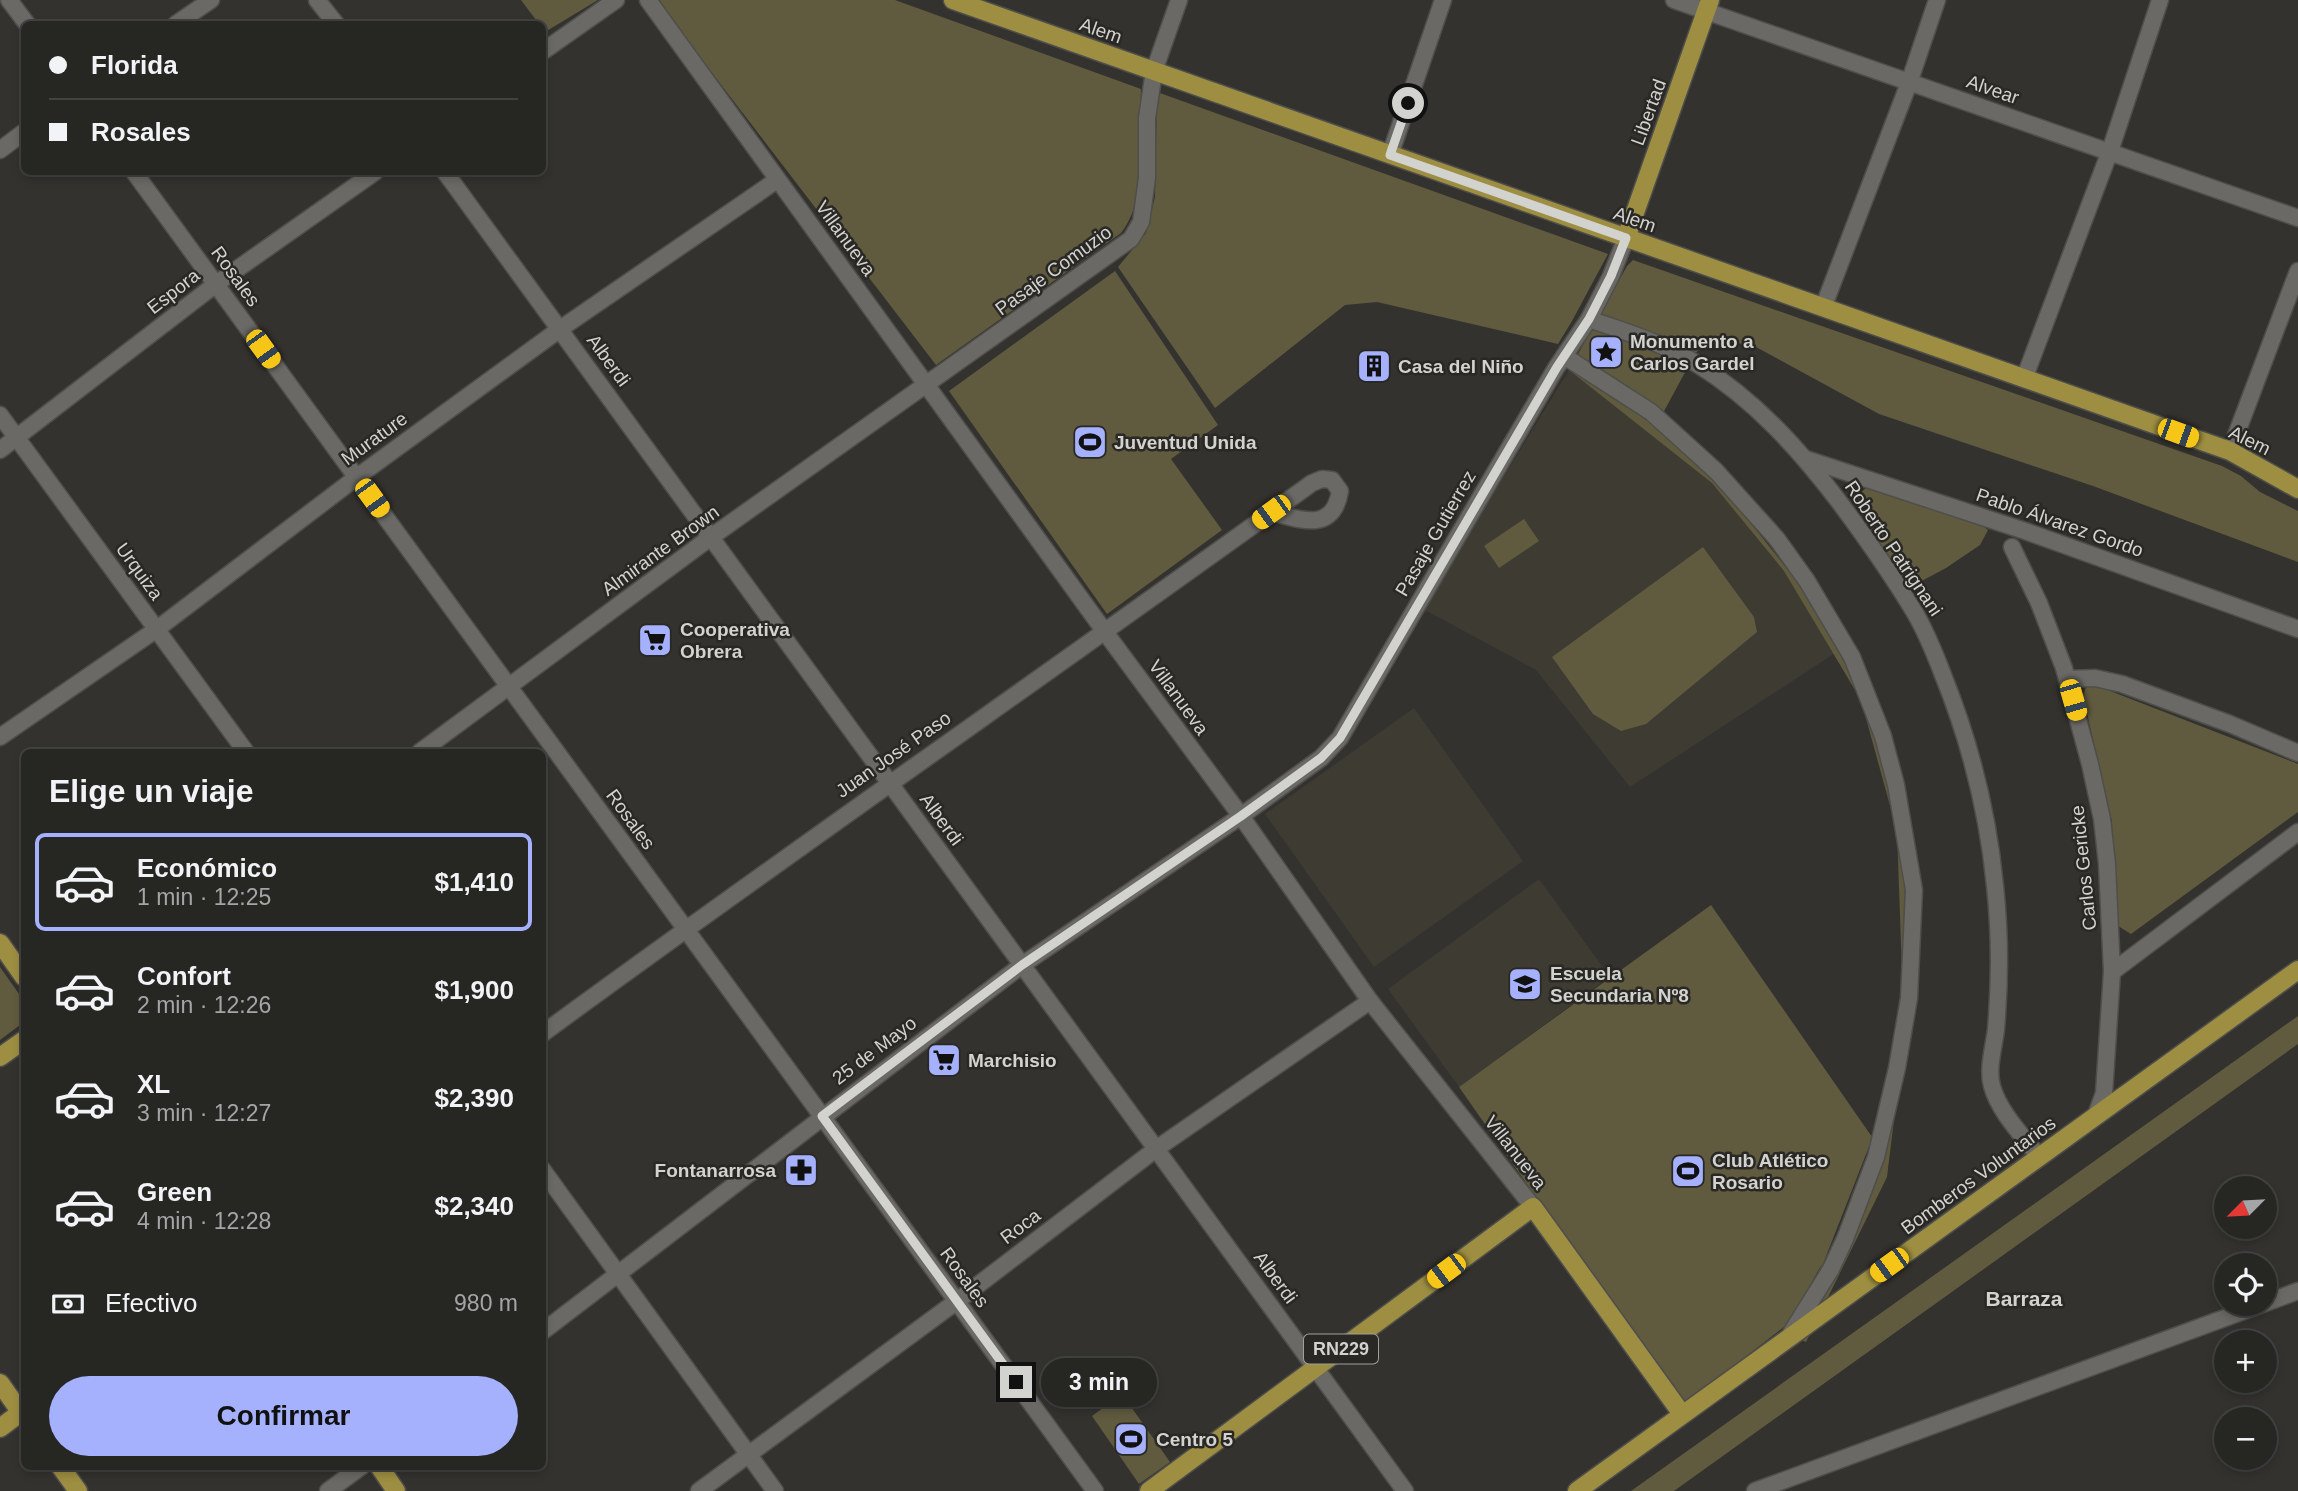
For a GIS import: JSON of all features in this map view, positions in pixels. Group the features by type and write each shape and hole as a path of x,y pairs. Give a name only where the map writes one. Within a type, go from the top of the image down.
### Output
{"main road":[{"name":"Alem","path":"953,0 2230,451 2298,489"},
{"name":"Libertad","path":"1626,238 1708,6"},
{"path":"0,943 21,973"},
{"name":"Bomberos Voluntarios","path":"1577,1491 2298,970"},
{"path":"0,1057 21,1042"},
{"name":"RN229","path":"1149,1491 1533,1206"},
{"name":"Villanueva","path":"1533,1206 1682,1414"},
{"path":"0,1383 21,1410"},
{"path":"0,1428 21,1414"},
{"path":"63,1470 78,1491"},
{"path":"382,1470 396,1491"}],"street":[{"path":"9,0 25,21"},
{"path":"180,21 211,0"},
{"path":"317,0 334,21"},
{"name":"Villanueva","path":"648,0 1241,816 1370,1001 1533,1206"},
{"name":"Pasaje Comuzio","path":"927,385 1131,239 1141,222 1147,178 1147,118 1154,71 1179,0"},
{"path":"1390,155 1443,0"},
{"name":"Alvear","path":"1674,0 1708,6 1909,83 2298,218"},
{"path":"1823,307 1909,83 1937,0"},
{"path":"2024,379 2110,151 2160,0"},
{"path":"546,49 613,1"},
{"path":"0,150 21,134"},
{"name":"Rosales","path":"136,175 1095,1491"},
{"name":"Espora","path":"0,450 216,284 371,175"},
{"name":"Alberdi","path":"447,175 1405,1491"},
{"name":"Murature","path":"0,737 157,629 356,477 560,329 777,180"},
{"name":"Pasaje Gutierrez","path":"1241,816 1321,758 1340,738 1564,356 1589,319 1611,276 1626,238"},
{"path":"2230,451 2298,271"},
{"name":"Roberto Patrignani","path":"1589,319 1665,347 1695,362 1785,435 1857,527 1916,614 1934,652 1963,728 1977,783 1995,885 1998,955 1991,1084 2002,1107 2039,1157"},
{"path":"1564,356 1651,412 1716,471 1777,539 1807,581 1852,657 1882,736 1896,785 1914,890 1909,998 1897,1068 1876,1157 1845,1239 1831,1269 1795,1329 1779,1344"},
{"name":"Almirante Brown","path":"424,749 711,537 927,385"},
{"name":"Urquiza","path":"0,415 244,749"},
{"name":"Pablo Álvarez Gordo","path":"1806,459 2025,531 2298,629"},
{"name":"Juan José Paso","path":"546,1031 890,782 1271,512"},
{"name":"Carlos Gericke","path":"2012,547 2039,603 2067,679 2102,819 2108,877 2112,972 2104,1093 2096,1115"},
{"path":"2067,679 2095,677 2122,684 2230,724 2298,753"},
{"name":"25 de Mayo","path":"546,1329 1022,965 1241,816"},
{"path":"2112,972 2298,832"},
{"name":"Roca","path":"699,1491 957,1301 1156,1149 1370,1001"},
{"path":"546,1174 775,1491"},
{"path":"1755,1491 2298,1291"},
{"path":"328,1491 357,1470"}],"shaded area":[{"path":"521,0 598,0 546,31 546,21 537,21"},
{"path":"656,0 895,0 1141,89 1141,164 1136,202 1130,219 1121,233 936,365"},
{"path":"1157,92 1608,254 1558,344 1377,302 1345,305 1215,408 1118,267 1146,233 1155,197"},
{"name":"Club Atlético Rosario","path":"1633,260 2222,466 2241,476 2260,492 2298,511 2298,562 2093,486 1879,414 1756,347 1710,337 1695,354 1663,413 1799,584 1868,700 1904,834 1909,998 1887,1177 1806,1342 1790,1335 1822,1264 1789,1323 1682,1406 1459,1087 1711,905 1872,1137 1904,1029 1897,831 1861,700 1784,571 1712,483 1569,370 1627,266","holes":["1872,1139 1858,1188 1823,1264"]},
{"name":"Juventud Unida","path":"1115,271 1218,425 1171,459 1222,530 1107,614 949,391"},
{"path":"1569,370 1653,423 1714,474 1772,542 1843,648 1630,787 1536,670 1423,609"},
{"path":"1867,487 1978,522 1988,530 1980,545 1946,568 1918,583 1906,584 1858,508 1859,494"},
{"path":"1524,519 1539,541 1499,568 1484,546"},
{"path":"1703,547 1754,617 1757,632 1646,724 1621,731 1593,714 1552,657"},
{"path":"2086,686 2100,687 2298,764 2298,812 2131,934 2115,924 2112,822 2083,696"},
{"path":"1414,708 1523,861 1374,967 1265,814"},
{"path":"1539,879 1610,977 1459,1087 1388,989"},
{"path":"0,967 21,997 21,1024 0,1040"},
{"path":"2298,1016 2298,1044 1674,1491 1631,1491"},
{"name":"Centro 5","path":"1122,1394 1170,1462 1139,1484 1092,1416"}],"place":[{"name":"Monumento a Carlos Gardel","path":"1606,352"},
{"name":"Casa del Niño","path":"1374,366"},
{"name":"Juventud Unida","path":"1090,442"},
{"name":"Cooperativa Obrera","path":"655,640"},
{"name":"Escuela Secundaria Nº8","path":"1525,984"},
{"name":"Marchisio","path":"944,1060"},
{"name":"Fontanarrosa","path":"801,1170"},
{"name":"Club Atlético Rosario","path":"1688,1171"},
{"name":"Centro 5","path":"1131,1439"}],"district":[{"name":"Barraza","path":"2024,1299"}],"route":[{"path":"1016,1382 822,1116 1022,965 1241,816 1321,758 1340,738 1557,367 1589,319 1611,276 1626,238 1390,155 1408,103"}]}
